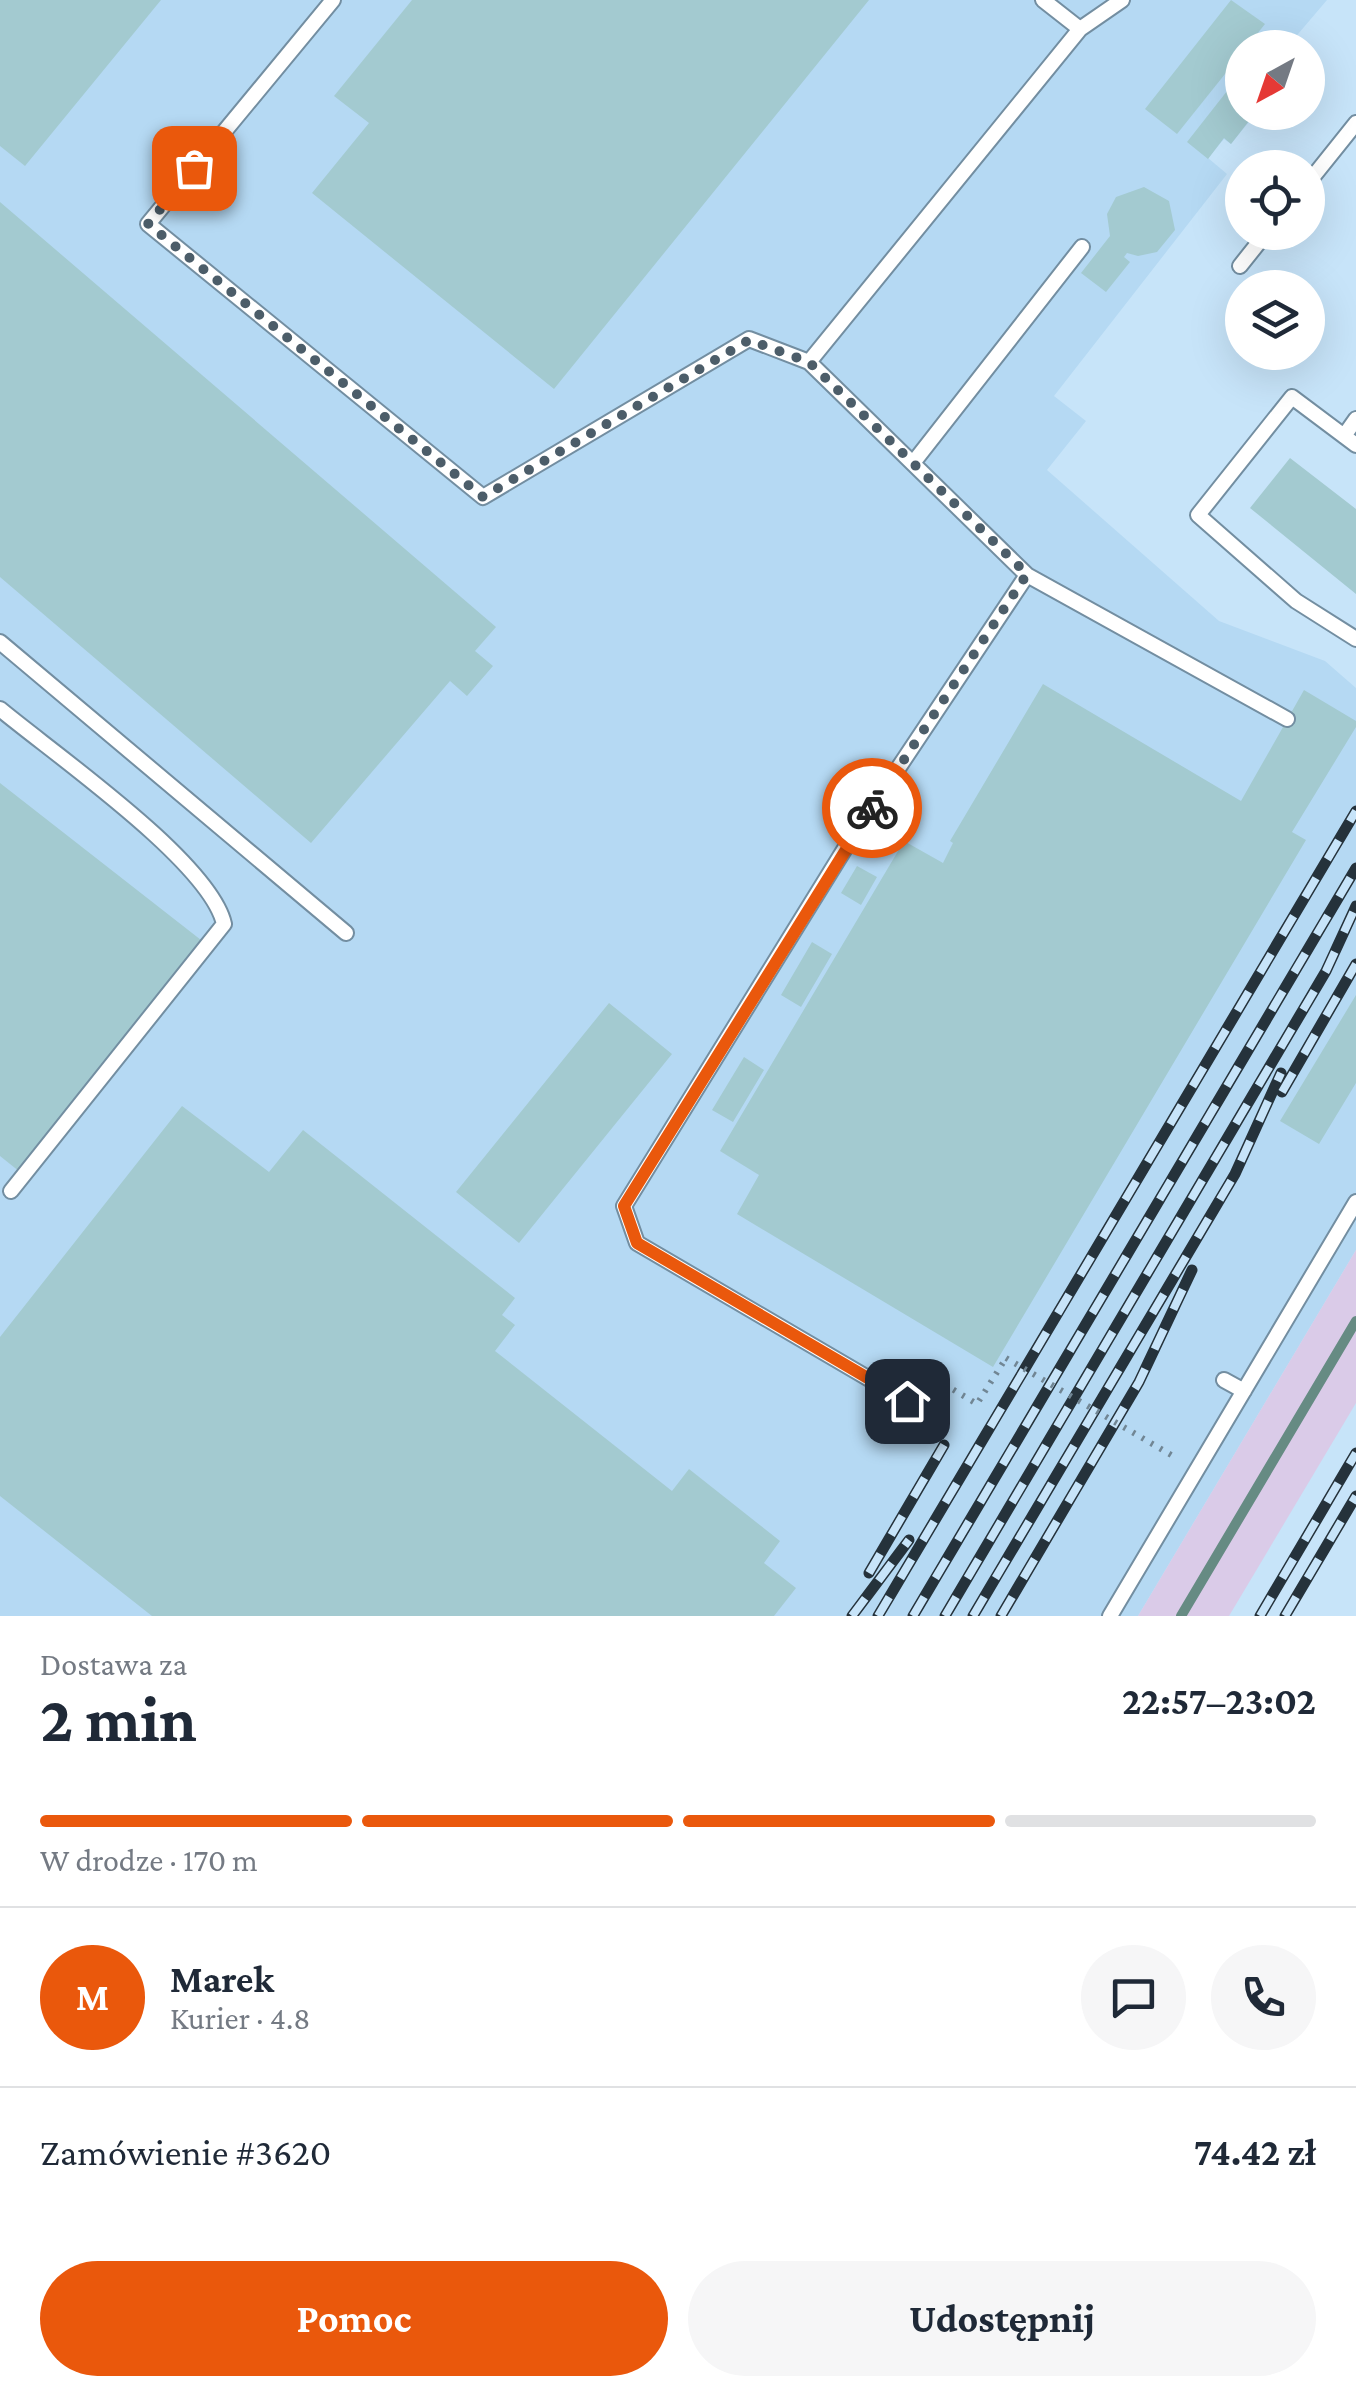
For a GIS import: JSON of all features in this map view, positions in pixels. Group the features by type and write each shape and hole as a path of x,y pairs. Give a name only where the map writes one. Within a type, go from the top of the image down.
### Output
{"lane":[{"path":"333,0 148,224 483,497 749,340 809,362 1027,574 1287,719"},
{"path":"1043,0 1080,29"},
{"path":"809,362 1080,29 1122,0"},
{"path":"1325,162 1356,123"},
{"path":"913,463 1082,248"},
{"path":"1240,266 1253,250"},
{"path":"1356,419 1350,440 1292,396 1198,515 1296,601 1356,638"},
{"path":"907,1401 637,1243 624,1206 849,842 1027,574"},
{"path":"0,642 346,933"},
{"path":"0,709 190,867 219,904 224,924 11,1190"},
{"path":"1110,1616 1356,1202"},
{"path":"1224,1380 1244,1391"}],"path":[{"path":"944,1383 977,1404 1006,1358 1178,1459"}],"shaded area":[{"path":"0,0 1327,0 1301,30 1225,30 1225,130 1242,130 1231,144 1224,139 1208,158 1225,177 1054,396 1086,421 1047,470 1219,621 1325,661 1356,688 1356,1250 1138,1616 0,1616"},
{"path":"1356,1250 1356,1403 1229,1616 1138,1616"}],"building":[{"path":"0,0 161,0 25,166 0,146"},
{"path":"412,0 869,0 554,389 312,193 369,123 334,96"},
{"path":"1231,0 1265,24 1260,30 1225,30 1225,74 1177,134 1145,109"},
{"path":"1225,94 1225,130 1242,130 1231,144 1224,138 1208,159 1187,142"},
{"path":"1144,187 1169,201 1175,230 1157,252 1138,256 1127,253 1124,257 1130,262 1106,292 1081,273 1110,236 1107,214 1116,197"},
{"path":"0,202 496,627 475,651 493,666 467,696 450,681 311,843 0,577"},
{"path":"1290,458 1356,509 1356,594 1250,508"},
{"path":"1043,684 1241,801 1304,690 1356,721 1356,727 1292,832 1306,840 993,1367 737,1214 759,1175 720,1151 904,841 943,863 953,843 950,841"},
{"path":"0,783 201,940 20,1172 0,1156"},
{"path":"857,866 877,877 861,905 841,893"},
{"path":"812,942 832,954 801,1007 781,995"},
{"path":"1356,995 1356,1083 1319,1144 1280,1121"},
{"path":"609,1003 672,1054 519,1243 456,1192"},
{"path":"744,1057 764,1070 733,1122 712,1110"},
{"path":"182,1106 269,1172 303,1130 515,1298 502,1315 515,1325 495,1351 672,1491 689,1469 780,1541 764,1563 796,1588 774,1616 152,1616 0,1496 0,1337"}],"waterway":[{"path":"1181,1616 1356,1321"}],"railway":[{"path":"878,1616 1356,811"},
{"path":"913,1616 1356,868"},
{"path":"945,1616 1326,971 1356,906"},
{"path":"1282,1092 1356,964"},
{"path":"973,1616 1235,1174 1281,1073"},
{"path":"1001,1616 1139,1382 1192,1270"},
{"path":"869,1573 944,1445"},
{"path":"1260,1616 1356,1453"},
{"path":"1285,1616 1356,1496"},
{"path":"852,1616 909,1540"}],"way so far":[{"path":"194,168 148,224 483,497 749,340 809,362 1027,574 872,808"}],"route":[{"path":"872,808 624,1206 637,1243 907,1401"}]}
